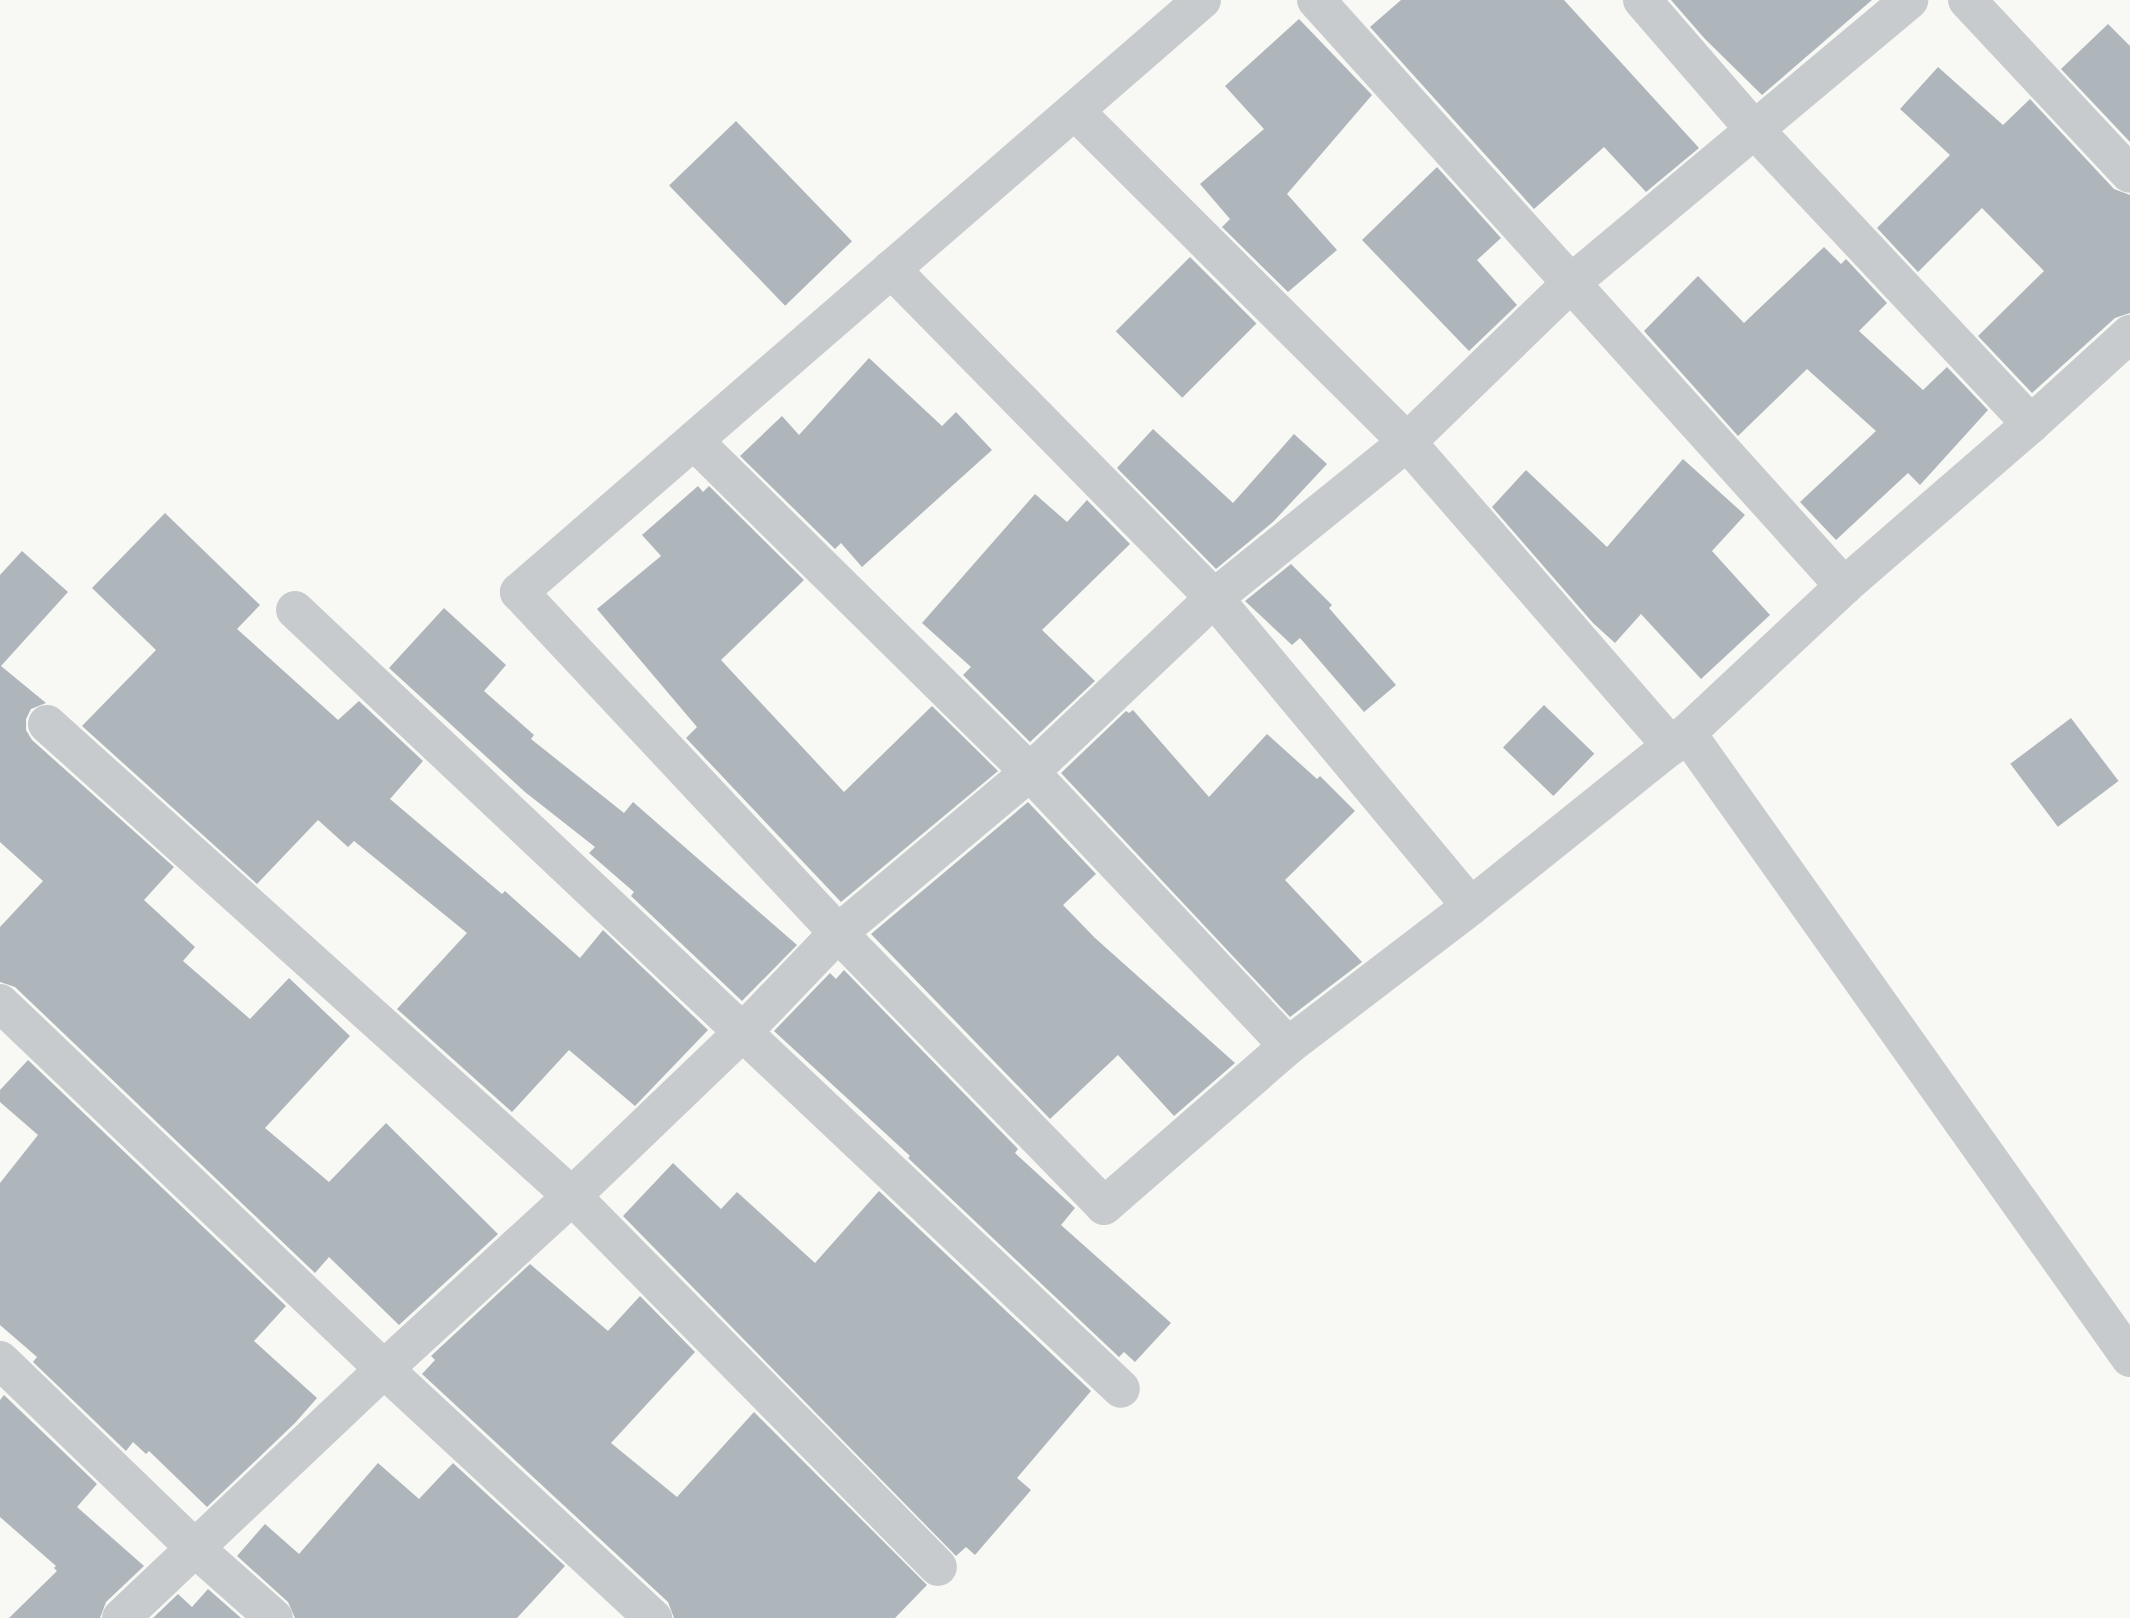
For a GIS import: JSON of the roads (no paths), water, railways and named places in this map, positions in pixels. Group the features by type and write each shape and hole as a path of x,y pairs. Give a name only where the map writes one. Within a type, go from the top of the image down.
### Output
{"street":[{"path":"1202,0 519,592 838,933 1104,1206 1288,1045 1471,906 1679,739 1844,586 2130,334"},
{"path":"1316,0 1844,586"},
{"path":"1642,0 1753,128 2031,424"},
{"path":"121,1618 384,1368 572,1196 742,1033 838,933 1030,772 1214,598 1407,442 1571,283 1909,0"},
{"path":"1967,0 2130,174"},
{"path":"1075,111 1407,442 1679,739 2130,1358"},
{"path":"891,269 1214,598 1471,906"},
{"path":"694,441 1030,772 1288,1045"},
{"path":"295,610 1121,1390"},
{"path":"47,724 572,1196 938,1567"},
{"path":"0,1003 384,1368 653,1618"},
{"path":"0,1360 196,1549 274,1618"}]}
